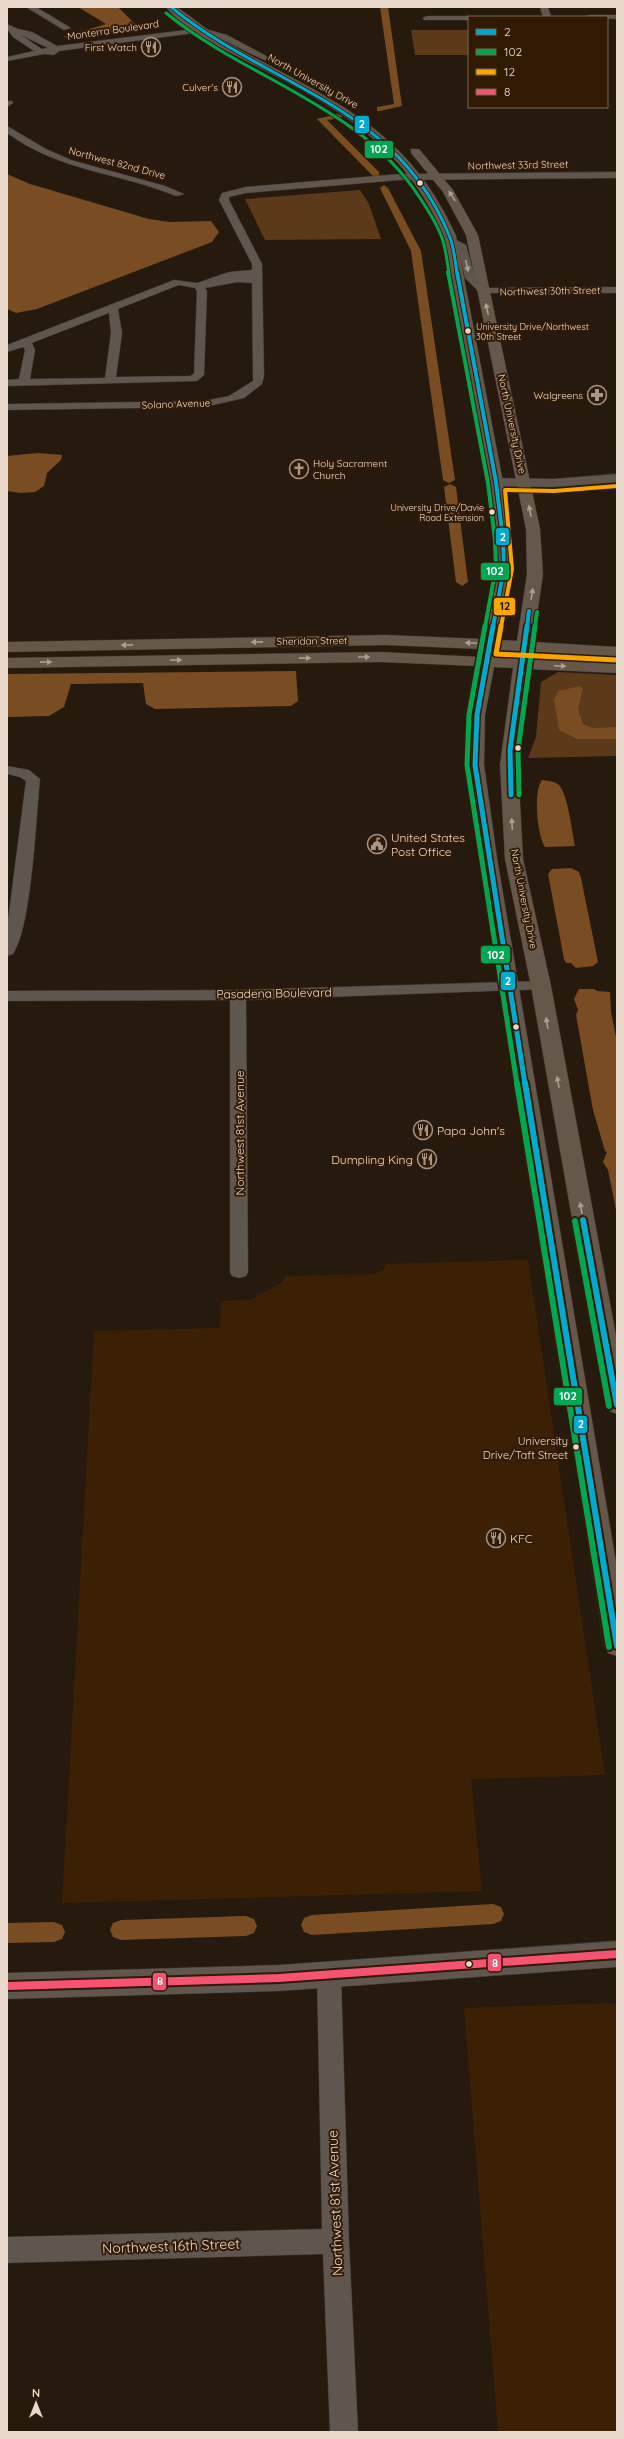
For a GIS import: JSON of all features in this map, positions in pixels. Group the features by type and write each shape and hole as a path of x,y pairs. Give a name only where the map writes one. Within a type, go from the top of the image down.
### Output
{"main road":[{"name":"North University Drive","path":"171,7 203,32 348,113 381,138 419,178 443,217 451,240 496,482 503,539 504,568 477,715 475,765 488,858 617,1646"},
{"name":"North University Drive","path":"181,7 202,24 211,23 299,71"},
{"name":"North University Drive","path":"409,145 439,177 464,215 472,235 525,484 535,550 535,574 509,764 514,851 541,986 617,1405"},
{"path":"462,296 471,299 476,304 484,340 488,349 498,356"},
{"name":"Sheridan Street","path":"7,647 386,640 489,644 523,655 617,668"},
{"name":"Sheridan Street","path":"7,663 372,657 486,661 523,655 617,652"}],"street":[{"path":"28,11 39,12 67,28"},
{"path":"427,18 468,18"},
{"path":"7,26 15,31 29,34 55,51"},
{"path":"15,31 16,35 40,51"},
{"name":"Monterra Boulevard","path":"7,64 55,51 203,32 218,34 273,64 287,65"},
{"path":"27,42 40,40"},
{"path":"7,59 40,51 55,51"},
{"name":"Northwest 82nd Drive","path":"7,129 27,144 66,161 108,174 162,186 179,194"},
{"name":"Northwest 33rd Street","path":"419,178 617,174"},
{"name":"Solano Avenue","path":"7,407 193,404 221,401 243,394 258,382 257,264 244,235 224,200 226,195 230,193 419,178"},
{"path":"451,240 462,247 469,279 476,287 484,291"},
{"path":"7,349 178,282 198,286 226,279 258,276"},
{"path":"7,383 183,380 197,377 202,296 198,286"},
{"name":"Northwest 30th Street","path":"484,291 617,290"},
{"path":"110,382 116,327 116,314 112,308"},
{"path":"24,383 30,350 26,342"},
{"path":"496,482 525,484 617,478"},
{"path":"7,770 24,773 33,779 18,906 13,937 7,951"},
{"name":"Pasadena Boulevard","path":"7,996 238,995 541,986"},
{"name":"Northwest 81st Avenue","path":"238,995 239,1272"},
{"path":"7,1986 329,1975 617,1954"},
{"name":"Northwest 81st Avenue","path":"329,1975 336,2241 344,2432"},
{"name":"Northwest 16th Street","path":"7,2250 336,2241"}],"shaded area":[{"path":"78,7 118,7 139,28 75,38 63,37 106,24"},
{"path":"411,30 468,30 468,55 415,55"},
{"path":"7,174 30,184 149,219 169,222 211,221 219,232 212,242 37,309 16,313 7,309"},
{"path":"360,190 369,204 381,239 265,240 245,199"},
{"path":"38,453 62,455 61,460 47,473 44,486 35,492 21,493 7,491 7,456"},
{"path":"296,671 298,701 291,706 155,709 146,704 143,683 71,684 64,707 49,716 7,717 7,674"},
{"path":"558,672 617,675 617,756 528,758 536,737 541,682"},
{"path":"580,686 583,689 578,709 583,724 592,728 617,727 617,739 577,739 559,730 554,700 558,691"},
{"path":"542,780 556,783 562,790 567,805 575,846 545,847 542,841 538,823 537,803 539,786"},
{"path":"571,868 579,872 581,878 598,962 593,966 576,968 571,963 566,963 564,959 548,874 552,869"},
{"path":"579,989 594,989 597,991 610,992 611,1012 617,1042 617,1215 608,1170 603,1162 607,1152 605,1151 593,1110 576,1015 578,1010 574,999"},
{"path":"528,1260 605,1775 471,1779 482,1891 62,1903 94,1331 220,1328 221,1301 250,1300 281,1283 286,1276 375,1274 384,1269 386,1264"},
{"path":"617,2003 617,2432 498,2432 464,2008"}],"waterway":[{"path":"380,109 398,106 384,7"},
{"path":"338,116 321,119 376,174"},
{"path":"384,188 416,251 449,480"},
{"path":"450,487 462,582"},
{"path":"312,1925 493,1914"},
{"path":"121,1930 246,1926"},
{"path":"7,1933 54,1932"}],"transit line":[{"name":"2","path":"171,7 210,36 310,90 359,122 381,140 401,160 419,182 436,207 450,236 496,482 503,539 504,568 477,715 475,765 488,858 617,1646"},
{"name":"102","path":"166,13 206,43 331,113 376,146 413,186 442,238 488,483 495,540 496,567 469,715 467,765 480,859 609,1647"},
{"name":"12","path":"617,486 554,491 505,490 512,569 496,654 617,660"},
{"name":"2","path":"511,795 510,750 529,611"},
{"name":"102","path":"519,795 518,750 537,612"},
{"name":"2","path":"583,1220 617,1405"},
{"name":"102","path":"575,1221 609,1406"},
{"name":"8","path":"7,1986 279,1978 617,1954"}],"place":[{"name":"First Watch","path":"151,47"},
{"name":"Culver's","path":"232,87"},
{"name":"University Drive/Northwest 30th Street","path":"468,331"},
{"name":"Walgreens","path":"597,395"},
{"name":"Holy Sacrament Church","path":"299,469"},
{"name":"University Drive/Davie Road Extension","path":"492,512"},
{"name":"United States Post Office","path":"377,844"},
{"name":"Papa John's","path":"423,1130"},
{"name":"Dumpling King","path":"427,1159"},
{"name":"University Drive/Taft Street","path":"576,1447"},
{"name":"KFC","path":"496,1538"}]}
